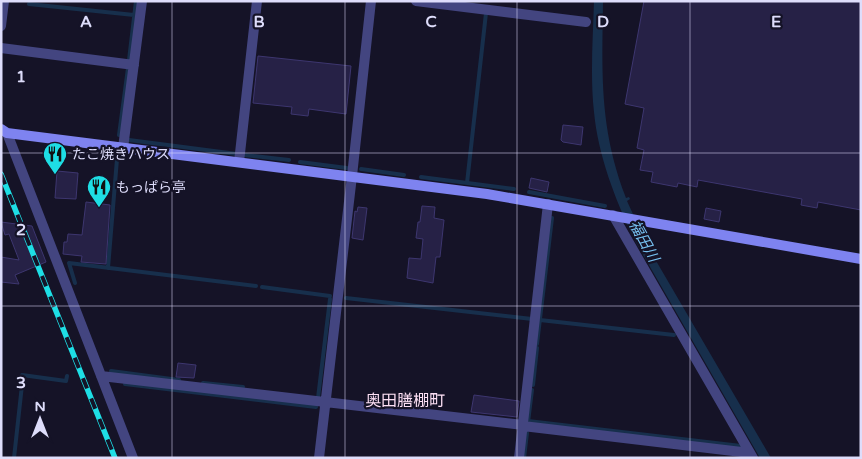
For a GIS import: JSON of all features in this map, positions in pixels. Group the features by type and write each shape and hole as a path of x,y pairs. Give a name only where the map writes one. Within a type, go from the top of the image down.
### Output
{"street":[{"path":"1,26 4,1"},
{"path":"124,148 142,1"},
{"path":"239,162 257,1"},
{"path":"319,458 352,176 370,1"},
{"path":"416,1 586,22"},
{"path":"1,48 134,65"},
{"path":"133,458 4,131 487,194 861,259"},
{"path":"519,458 548,204"},
{"path":"615,215 752,455"},
{"path":"101,376 752,455"}],"water":[{"name":"福田川","path":"594,1 603,1 602,53 604,101 611,148 626,198 629,197 630,199 627,201 648,247 771,458 760,458 634,239 614,193 603,161 594,112 592,70"}],"building":[{"path":"644,1 861,1 861,210 818,202 817,208 801,205 802,199 698,180 697,187 678,183 677,187 651,182 653,172 640,170 644,150 637,148 644,108 625,104"},
{"path":"258,56 351,66 346,114 309,109 308,116 291,114 292,107 253,103"},
{"path":"563,125 583,127 581,145 561,140"},
{"path":"57,171 78,173 76,199 55,198"},
{"path":"531,178 549,182 547,192 529,188"},
{"path":"86,202 110,205 106,264 81,262 82,256 63,254 64,242 67,242 68,234 82,235"},
{"path":"422,206 435,207 434,218 444,220 440,257 436,257 433,283 407,278 409,258 421,259 423,239 416,238"},
{"path":"358,207 367,208 363,240 352,238 355,211 357,212"},
{"path":"706,208 721,211 719,222 704,219"},
{"path":"1,222 32,226 46,262 15,275 19,284 1,282 1,257 19,260 9,234 5,235"},
{"path":"178,363 196,365 194,378 176,377"},
{"path":"474,395 519,401 517,417 471,412"}],"waterway":[{"path":"129,60 136,1"},
{"path":"29,4 134,15"},
{"path":"467,183 486,13"},
{"path":"119,135 128,68"},
{"path":"129,140 237,154"},
{"path":"244,155 289,160"},
{"path":"108,268 117,159"},
{"path":"300,162 347,168"},
{"path":"361,169 404,175"},
{"path":"421,177 514,189"},
{"path":"529,192 605,206"},
{"path":"537,344 552,218"},
{"path":"75,283 69,263 256,286"},
{"path":"262,287 330,296"},
{"path":"346,298 532,319"},
{"path":"318,398 330,299"},
{"path":"540,320 674,335"},
{"path":"533,385 537,348"},
{"path":"111,371 179,380"},
{"path":"22,375 66,381 67,376"},
{"path":"203,383 243,387"},
{"path":"125,384 316,407"},
{"path":"14,458 22,385"},
{"path":"528,422 532,390"},
{"path":"528,421 741,446"},
{"path":"524,458 527,433"}],"railway":[{"path":"1,174 115,458"}],"place":[{"name":"たこ焼きハウス","path":"55,175"},
{"name":"もっぱら亭","path":"99,208"}],"district":[{"name":"奥田膳棚町","path":"405,401"}]}
